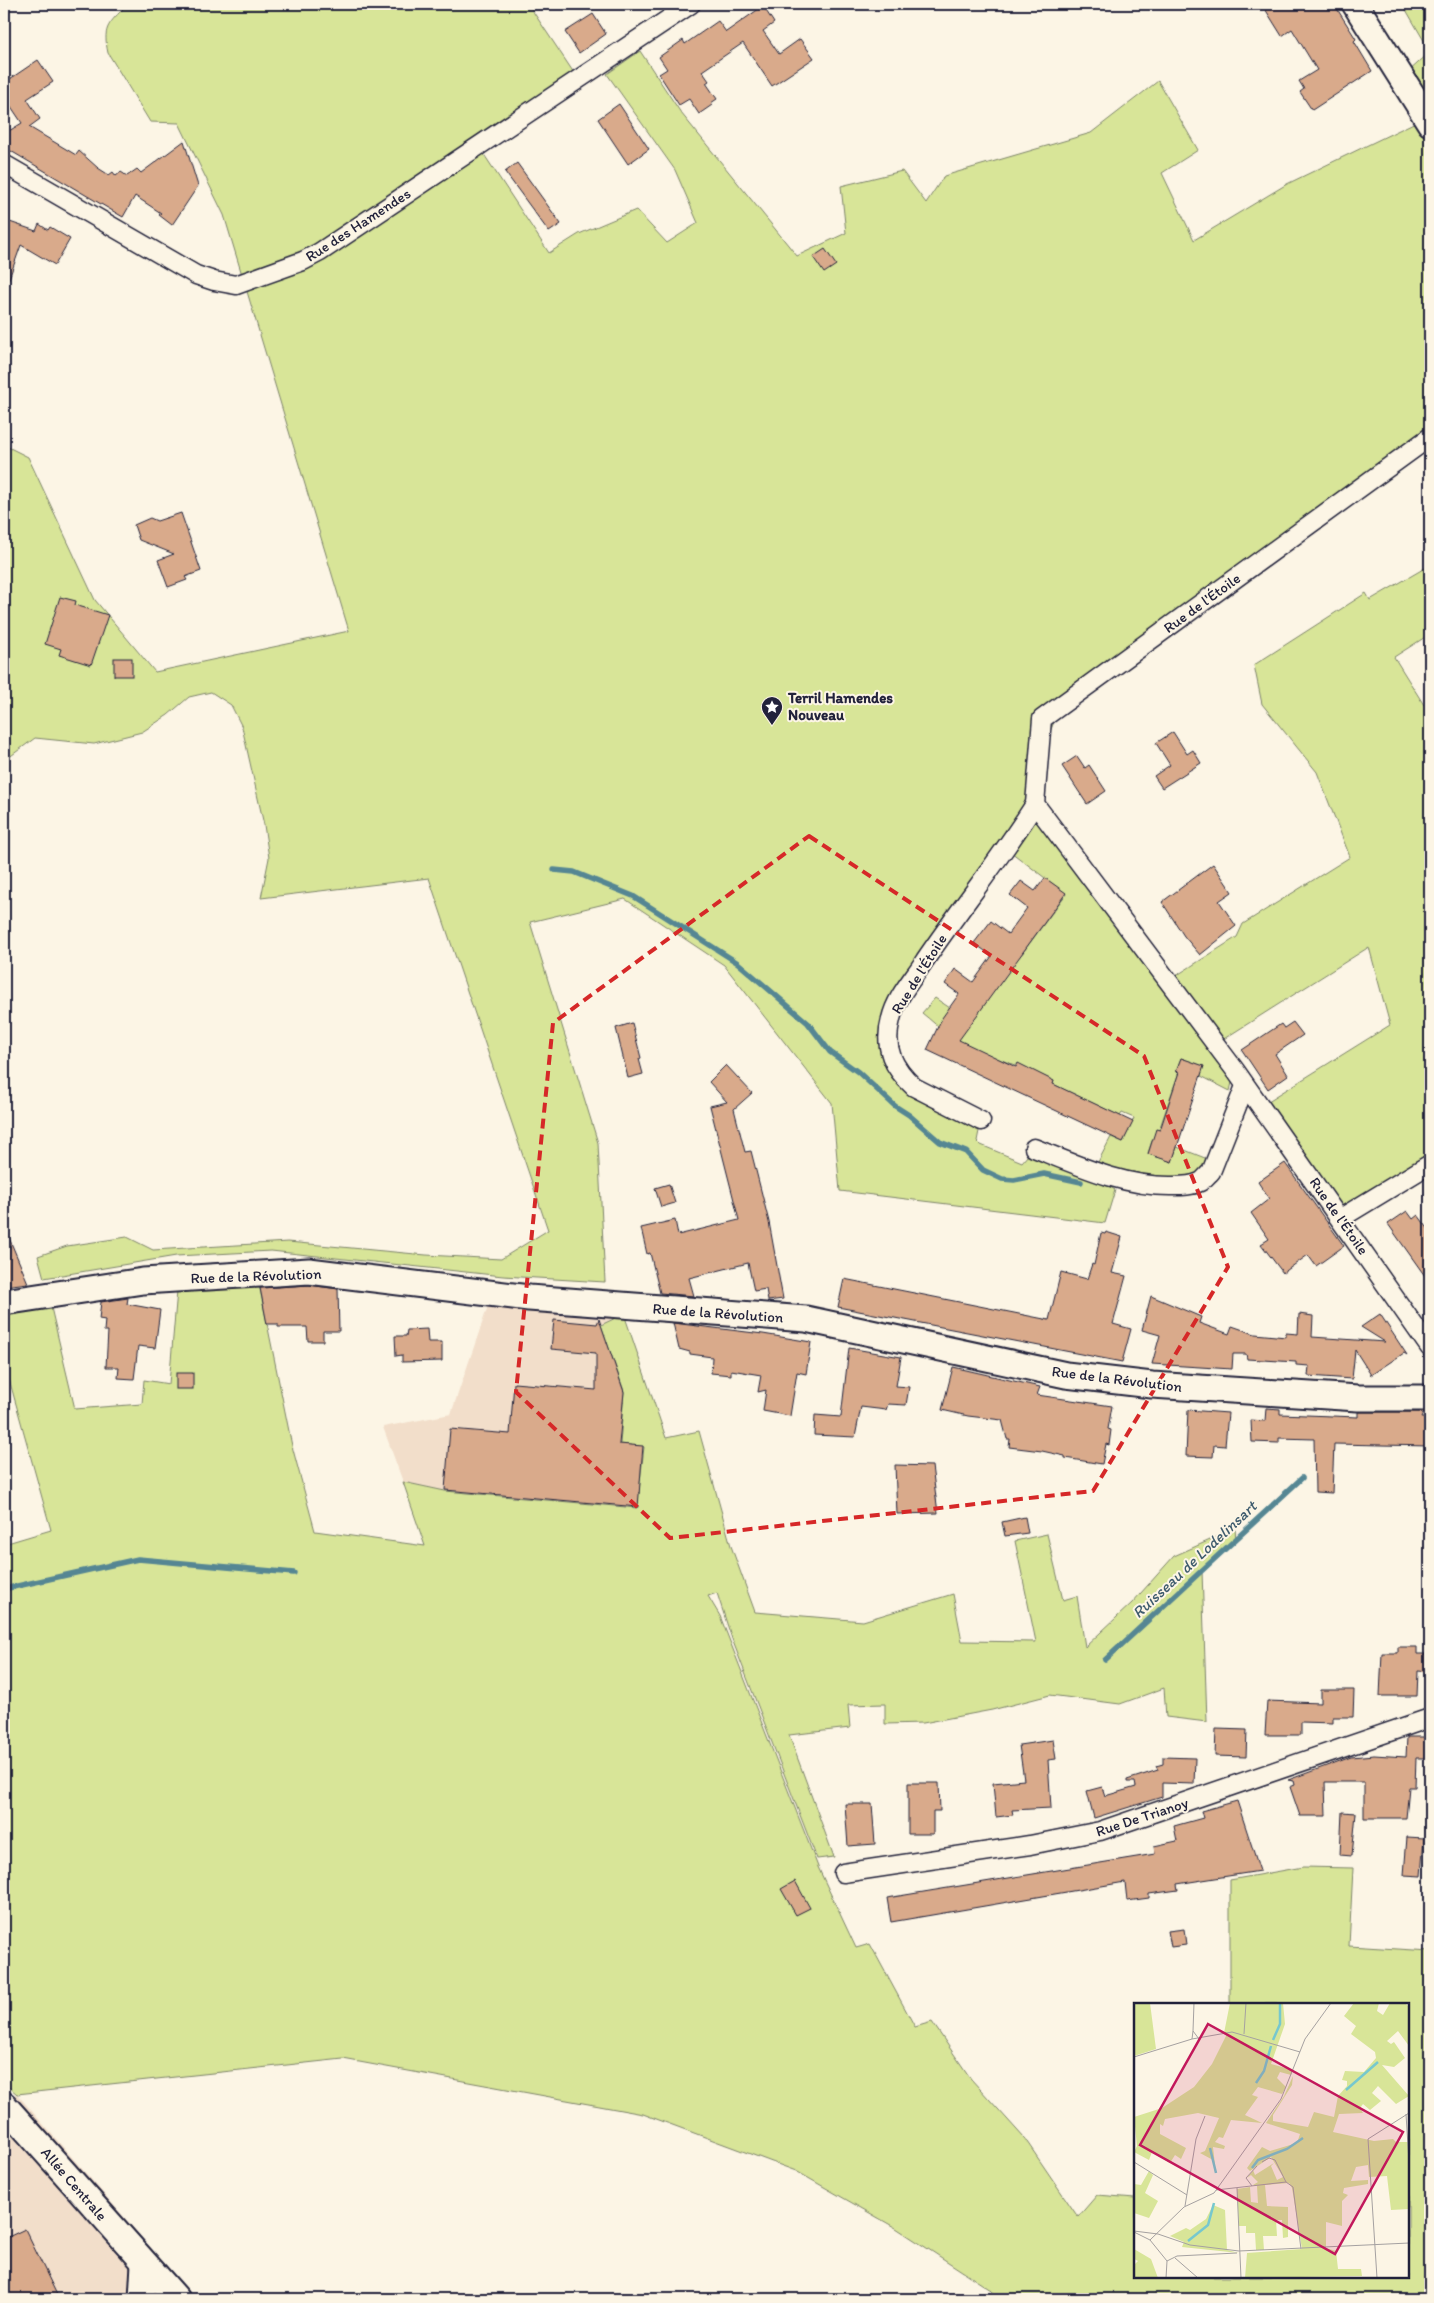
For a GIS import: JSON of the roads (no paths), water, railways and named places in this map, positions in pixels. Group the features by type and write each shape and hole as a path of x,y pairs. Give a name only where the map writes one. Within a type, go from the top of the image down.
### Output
{"street":[{"name":"Rue des Hamendes","path":"4,164 196,275 236,285 303,261 326,248 691,4"},
{"path":"1355,4 1430,123"},
{"name":"Rue de l'Étoile","path":"981,1121 914,1087 908,1082 889,1054 888,1036 890,1020 903,993 946,929 1007,849 1035,804 1042,719 1430,437"},
{"name":"Rue de l'Étoile","path":"1035,804 1341,1218 1430,1348"},
{"path":"1034,1148 1078,1166 1128,1182 1187,1186 1200,1182 1210,1172 1245,1086"},
{"path":"1341,1218 1430,1164"},
{"name":"Rue de la Révolution","path":"4,1302 143,1281 309,1270 529,1298 806,1319 1066,1375 1152,1385 1358,1398 1430,1398"},
{"name":"Rue De Trianoy","path":"843,1873 1030,1846 1100,1831 1430,1718"},
{"name":"Allée Centrale","path":"4,2105 177,2299"},
{"path":"142,2299 144,2264"}],"waterway":[{"path":"554,870 574,872 633,896 738,963 808,1023 830,1052 858,1072 895,1106 909,1115 940,1142 966,1152 983,1170 1002,1179 1014,1180 1044,1174 1081,1182"},
{"name":"Ruisseau de Lodelinsart","path":"1105,1660 1302,1478"},
{"name":"Ruisseau de Lodelinsart","path":"4,1589 138,1559 294,1573"}],"place":[{"name":"Terril Hamendes Nouveau","path":"772,726"}]}
